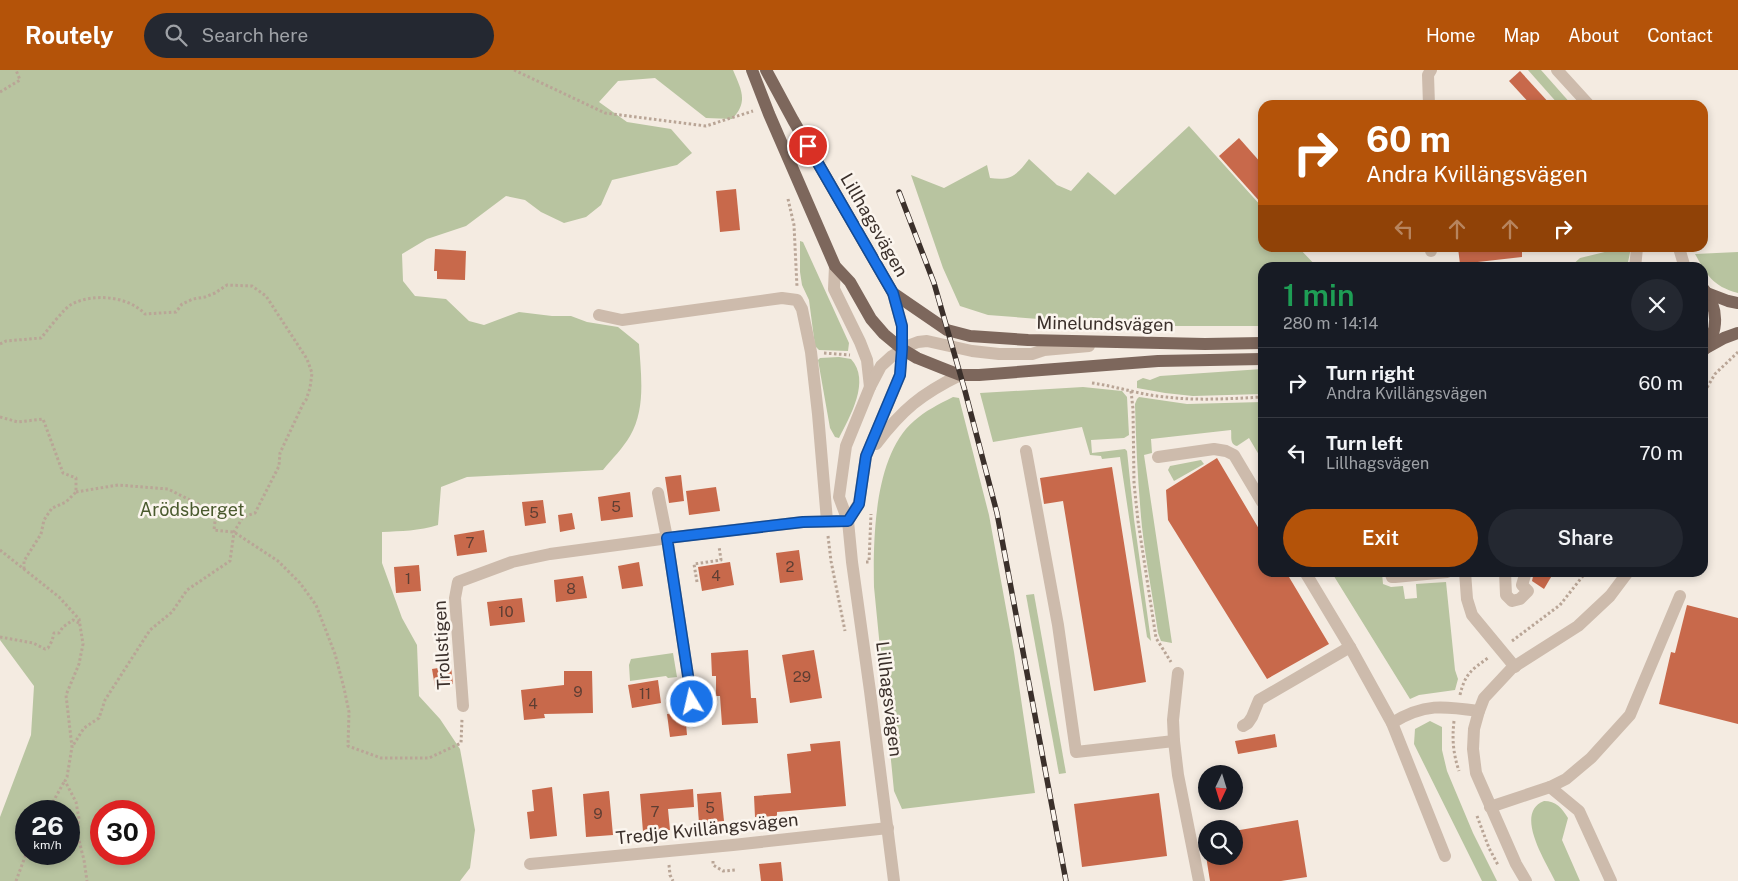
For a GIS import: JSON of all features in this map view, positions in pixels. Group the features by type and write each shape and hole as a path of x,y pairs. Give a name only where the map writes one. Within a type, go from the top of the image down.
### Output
{"main road":[{"name":"Lillhagsvägen","path":"752,70 769,114 835,266 850,282 871,319 884,334 902,349 930,364 960,374"},
{"name":"Lillhagsvägen","path":"766,70 893,293 947,330"},
{"path":"1708,291 1738,303"},
{"path":"1708,296 1716,316 1714,333 1708,343"},
{"name":"Minelundsvägen","path":"947,330 970,336 999,339 1258,344"},
{"path":"1708,348 1724,338 1738,333"},
{"name":"Minelundsvägen","path":"960,374 1018,372 1158,361 1258,358"}],"street":[{"path":"1429,100 1428,75 1431,70"},
{"path":"1558,70 1585,100"},
{"name":"Lillhagsvägen","path":"835,266 834,289 867,360 870,386"},
{"name":"Lillhagsvägen","path":"848,521 859,504 866,456 900,375 902,326 893,293"},
{"path":"600,315 622,320 782,298 797,300 802,309 811,352 827,521"},
{"name":"Lillhagsvägen","path":"894,881 848,521 839,497 846,446 870,386 881,366 902,349 918,342 927,341 972,351 999,354 1032,354 1044,350 1132,342"},
{"path":"866,456 895,420 913,402 960,374"},
{"path":"1158,456 1214,449 1226,451 1234,455 1258,495"},
{"path":"1026,451 1058,625 1076,752 1174,741"},
{"path":"658,493 667,538 692,702"},
{"path":"667,538 803,522 848,521"},
{"name":"Trollstigen","path":"463,706 455,598 458,582 512,562 550,554 667,538"},
{"path":"1308,577 1392,723 1445,856"},
{"path":"1465,577 1467,600 1472,614 1515,667"},
{"path":"1505,577 1506,595 1512,601 1520,599 1528,591 1522,585 1524,577"},
{"path":"1526,881 1516,864 1476,773 1474,729 1479,710 1484,698 1496,684 1515,667 1578,626 1610,596 1624,577"},
{"path":"1490,807 1550,787 1566,779 1579,769 1630,715 1680,596"},
{"path":"1243,726 1252,718 1259,700 1350,647"},
{"path":"1178,673 1173,720 1174,741 1178,775 1199,881"},
{"path":"1392,723 1408,713 1441,706 1479,710"},
{"path":"1550,787 1579,811 1610,881"},
{"name":"Tredje Kvillängsvägen","path":"530,864 711,848 888,828"}],"path":[{"path":"0,92 20,80 16,70"},
{"path":"514,70 605,113 706,126 756,110 753,103"},
{"path":"787,195 794,225 797,300"},
{"path":"0,344 6,341 41,338 71,304 98,297 138,306 145,314 176,312 182,304 215,293 227,285 252,286 266,296 307,359 312,373 306,400 302,404 280,453 279,466 255,513 243,516 234,532 230,561 187,590 172,612 150,630 105,700 99,718 84,728 72,747"},
{"path":"1708,386 1715,374 1738,352"},
{"path":"1091,382 1131,391 1182,398 1205,400 1258,397"},
{"path":"1131,391 1134,482 1156,638 1178,673"},
{"path":"0,417 18,422 43,419 63,473 76,478 76,492"},
{"path":"24,569 24,561 41,534 44,520 52,508 66,502 76,492 118,485 168,489 216,514 214,530 234,532 278,561 300,583 316,605 336,654 344,688 349,712 348,746 381,758 429,758 460,743 463,706"},
{"path":"831,561 869,562 872,507"},
{"path":"697,582 694,564 721,560 717,532"},
{"path":"0,550 59,597 79,620 83,644 79,664 66,695 72,747 67,777 54,800"},
{"path":"0,637 33,643 45,649 48,648 52,641 54,633 59,632 63,626 73,620 79,623"},
{"path":"65,781 76,802 79,819 76,834 84,860 87,881"},
{"path":"711,848 713,865 722,871 735,870"},
{"path":"16,881 22,865"}],"green space":[{"name":"Arödsberget","path":"0,70 733,70 741,89 742,101 732,119 706,118 655,78 618,81 599,102 627,122 671,129 692,153 677,165 612,180 601,205 586,217 564,223 541,212 525,200 506,196 466,226 427,239 402,254 403,281 415,296 446,299 469,321 484,325 519,312 571,316 587,322 618,327 639,344 641,392 635,426 621,449 603,470 467,477 441,487 438,525 417,530 382,532 382,563 402,618 417,645 419,696 440,719 460,749 475,830 470,868 460,881 0,881 0,817 31,735 34,686 0,640"},
{"path":"1528,70 1541,70 1568,100 1555,100"},
{"path":"1189,126 1258,203 1258,252 1303,252 1312,262 1258,262 1258,326 1128,326 988,315 960,306 943,268 911,175 944,188 987,165 990,178 1008,178 1017,173 1029,159 1057,185 1071,191 1088,172 1115,195"},
{"path":"800,241 803,242 849,343 848,351 819,350 815,346 809,300 802,285 800,272"},
{"path":"1605,252 1630,252 1628,262 1576,262 1580,258"},
{"path":"1738,252 1738,293 1722,287 1711,279 1708,275 1708,262 1700,262 1695,254"},
{"path":"839,357 851,359 857,368 859,388 853,409 839,438 835,437 830,428 818,360 820,358"},
{"path":"1258,369 1258,394 1193,396 1137,388 1137,381 1143,378 1150,380 1160,376"},
{"path":"1083,387 1122,391 1127,397 1129,435 1124,438 1091,440 1092,453 1125,449 1127,451 1134,519 1151,641 1147,637 1120,457 1102,459 1101,456 1090,455 1082,427 993,442 980,393"},
{"path":"953,397 959,398 989,515 1014,652 1035,793 902,809 894,791 874,587 876,522 884,476 891,455 901,436 923,414"},
{"path":"1139,397 1187,404 1258,402 1258,453 1249,438 1237,446 1234,445 1231,439 1231,430 1151,439 1152,453 1144,455 1172,643 1161,641 1158,633 1144,540 1138,481 1135,419 1137,399"},
{"path":"1201,460 1204,464 1174,481 1168,470 1170,466"},
{"path":"1334,577 1382,577 1383,584 1391,587 1403,586 1405,599 1417,598 1416,584 1446,582 1455,670 1458,679 1455,690 1419,695 1410,699"},
{"path":"1034,594 1066,773 1059,774 1026,595"},
{"path":"673,653 677,677 668,678 666,676 630,681 629,665 631,659"},
{"path":"1430,721 1442,727 1442,750 1447,771 1473,833 1497,881 1482,881 1414,744 1415,729"},
{"path":"1544,801 1552,802 1558,806 1568,818 1562,840 1580,881 1555,881 1540,851 1532,827 1532,816 1535,807"}],"building":[{"path":"1520,71 1546,100 1526,100 1509,81"},
{"path":"1239,138 1258,159 1258,200 1219,156"},
{"path":"736,189 740,230 720,232 716,191"},
{"path":"435,249 466,251 465,280 437,279 437,271 434,271"},
{"path":"1458,252 1522,252 1522,257 1460,262"},
{"path":"1217,458 1258,527 1258,577 1289,577 1329,644 1267,679 1168,520 1166,490"},
{"path":"1112,467 1146,682 1094,691 1063,501 1044,504 1040,478"},
{"path":"681,475 684,501 669,503 665,477"},
{"path":"716,487 720,511 689,515 686,491"},
{"path":"630,492 633,517 601,521 598,497"},
{"path":"543,500 546,523 525,526 522,502"},
{"path":"572,513 575,529 560,532 558,515"},
{"path":"484,530 487,552 457,556 454,535"},
{"path":"799,550 803,580 780,583 776,553"},
{"path":"639,562 643,586 622,589 618,566"},
{"path":"730,562 734,585 702,591 698,567"},
{"path":"419,565 421,591 396,593 394,567"},
{"path":"583,576 587,598 556,602 554,580"},
{"path":"1533,577 1551,577 1544,589 1532,581"},
{"path":"522,598 525,622 490,626 487,602"},
{"path":"1687,605 1738,618 1738,724 1659,704 1671,652 1675,653"},
{"path":"748,650 751,698 756,698 758,723 722,725 720,696 716,696 716,676 712,676 711,653"},
{"path":"814,650 822,698 790,703 782,655"},
{"path":"451,666 453,684 435,687 432,669"},
{"path":"564,671 592,671 593,713 544,714 545,718 524,720 521,690 564,685"},
{"path":"658,680 661,703 632,708 628,685"},
{"path":"685,712 687,735 670,737 667,714"},
{"path":"1275,734 1277,747 1238,754 1235,741"},
{"path":"840,741 846,806 777,812 777,816 755,817 754,796 791,793 787,754 811,751 810,744"},
{"path":"552,787 557,836 530,839 527,812 534,811 532,790"},
{"path":"693,789 694,807 668,809 670,830 643,832 640,794"},
{"path":"609,791 613,835 586,837 583,794"},
{"path":"721,792 724,821 699,824 697,794"},
{"path":"1159,793 1167,856 1082,867 1074,804"},
{"path":"1298,820 1307,877 1281,881 1210,881 1207,865 1243,865 1243,829"},
{"path":"781,862 783,881 761,881 759,864"}],"railway":[{"path":"899,192 934,283 997,513 1066,881"}],"route":[{"path":"692,702 667,538 803,522 848,521 859,504 866,456 900,375 902,326 893,293 808,146"}]}
